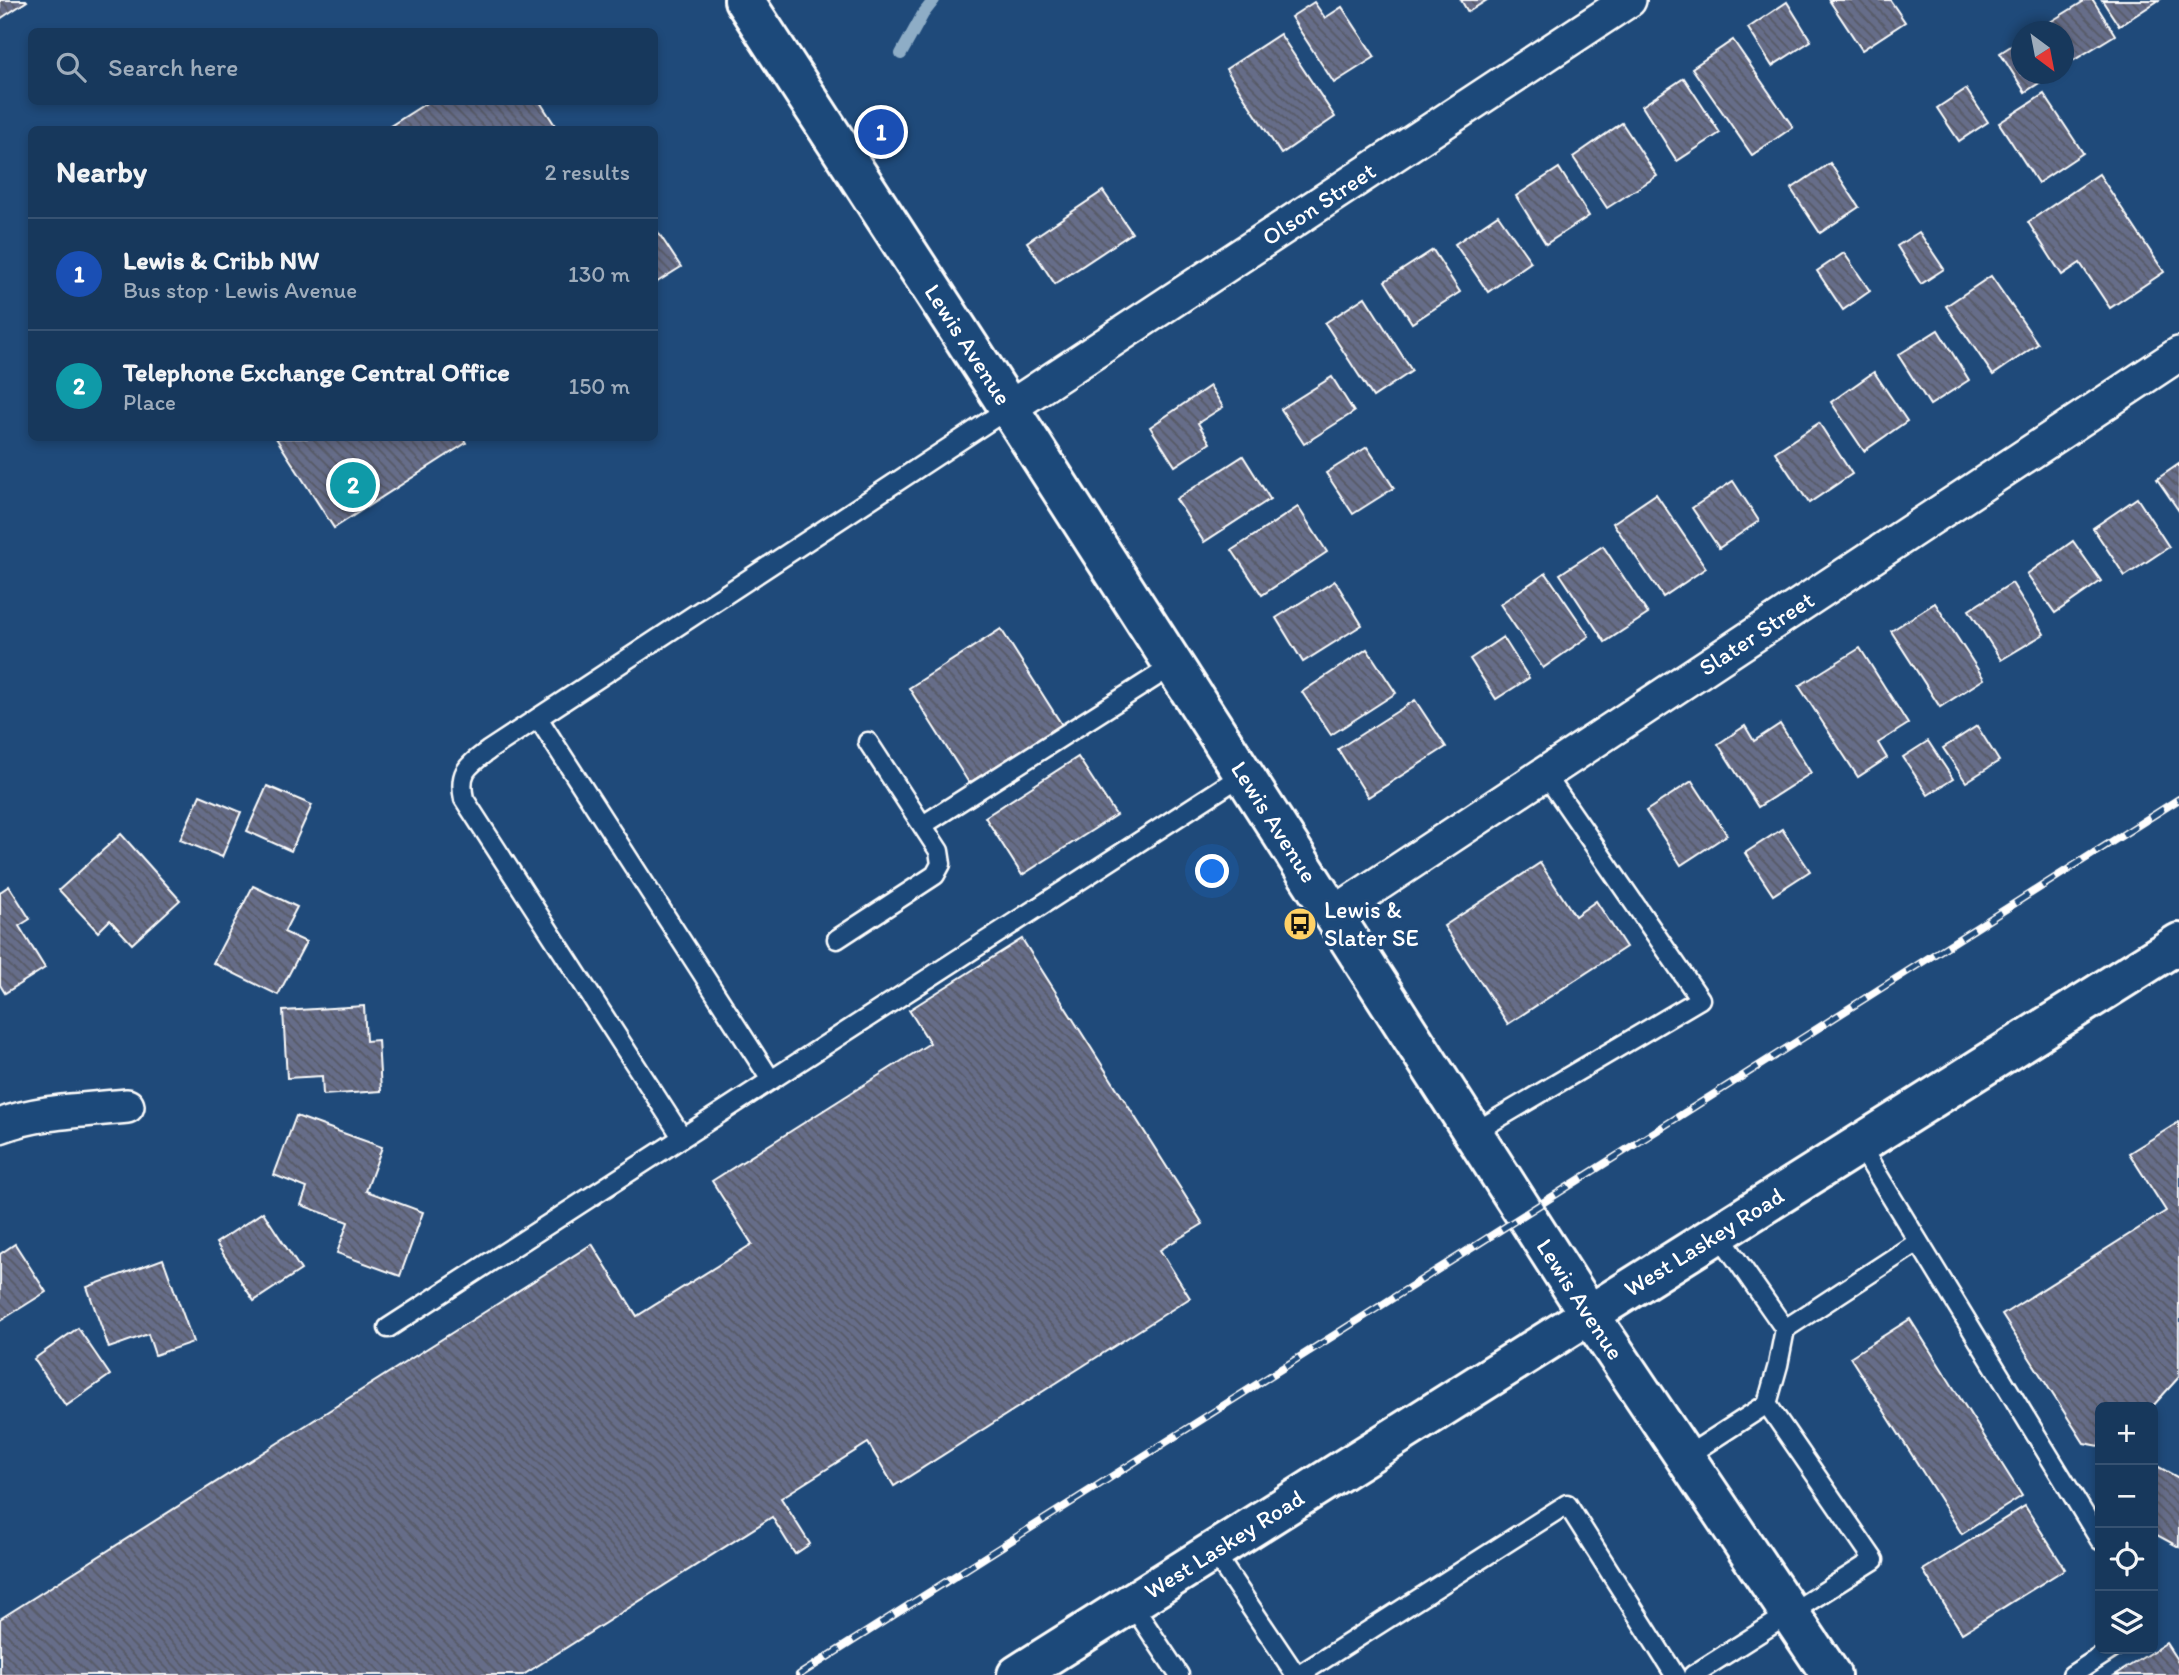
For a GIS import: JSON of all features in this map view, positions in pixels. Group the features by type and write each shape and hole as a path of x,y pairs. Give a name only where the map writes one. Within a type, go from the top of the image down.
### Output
{"main road":[{"name":"Lewis Avenue","path":"744,0 1009,408 1588,1314 1831,1675"},
{"name":"West Laskey Road","path":"1017,1675 2179,943"}],"street":[{"name":"Olson Street","path":"1009,408 1629,0"},
{"name":"Slater Street","path":"1333,914 2179,354"},
{"path":"0,1126 69,1111 127,1106"}],"lane":[{"path":"682,1137 464,799 461,783 467,768 538,718 1009,408"},
{"path":"923,825 1174,665"},
{"path":"538,718 771,1080"},
{"path":"837,939 935,875 941,864 939,851 868,742"},
{"path":"388,1328 1244,774"},
{"path":"1473,1133 1700,999 1545,774"},
{"path":"1859,1144 2095,1532"},
{"path":"1718,1233 1785,1329"},
{"path":"1685,1457 1767,1404 1785,1329 1918,1242"},
{"path":"1693,1675 1874,1560 1767,1404"},
{"path":"1213,1551 1297,1675 1567,1504 1675,1675"},
{"path":"1131,1603 1179,1675"},
{"path":"2072,1675 2104,1654"}],"building":[{"path":"0,0 26,0 27,1 0,19"},
{"path":"1461,0 1487,0 1468,12"},
{"path":"1829,0 1890,0 1905,22 1862,50"},
{"path":"2086,0 2093,0 2115,35 2074,60 2074,21 2052,21"},
{"path":"2102,0 2159,0 2119,26"},
{"path":"1314,2 1325,18 1342,7 1375,57 1334,83 1291,17"},
{"path":"1787,2 1811,41 1772,66 1748,28"},
{"path":"1280,34 1335,117 1281,154 1226,69"},
{"path":"1733,40 1793,127 1752,155 1692,68"},
{"path":"2011,46 2011,70 2000,53"},
{"path":"1684,78 1720,133 1677,161 1642,106"},
{"path":"2020,84 2038,84 2025,92"},
{"path":"1966,89 1988,122 1959,141 1937,108"},
{"path":"2044,94 2083,153 2038,183 1999,123"},
{"path":"423,105 542,105 555,126 390,126"},
{"path":"1622,123 1657,176 1607,208 1573,157"},
{"path":"1830,163 1859,207 1820,233 1791,189"},
{"path":"1559,168 1589,216 1546,244 1516,196"},
{"path":"2099,174 2164,272 2110,308 2080,263 2062,275 2028,222"},
{"path":"1103,191 1132,233 1055,284 1027,242"},
{"path":"1498,215 1531,262 1488,292 1455,244"},
{"path":"658,232 681,267 658,281"},
{"path":"1919,232 1944,269 1921,284 1897,246"},
{"path":"1433,250 1460,292 1412,323 1385,281"},
{"path":"1844,253 1870,291 1843,310 1817,271"},
{"path":"1991,276 2038,344 1993,375 1946,306"},
{"path":"1365,297 1412,371 1373,397 1325,323"},
{"path":"1938,330 1969,380 1930,405 1898,355"},
{"path":"1874,372 1907,421 1864,451 1831,402"},
{"path":"1332,377 1354,412 1304,444 1281,409"},
{"path":"1210,386 1223,407 1198,423 1210,443 1175,466 1150,427"},
{"path":"1819,423 1852,474 1809,503 1775,452"},
{"path":"278,441 465,441 466,443 334,528"},
{"path":"1367,447 1394,488 1353,514 1326,473"},
{"path":"1243,456 1270,499 1204,542 1176,499"},
{"path":"2179,464 2179,511 2157,479"},
{"path":"1733,481 1759,521 1719,548 1692,508"},
{"path":"1656,494 1706,568 1663,597 1613,523"},
{"path":"2137,498 2169,547 2125,576 2093,528"},
{"path":"1298,507 1327,552 1262,595 1232,550"},
{"path":"2073,541 2101,581 2055,613 2027,574"},
{"path":"1603,546 1648,614 1605,642 1560,574"},
{"path":"1546,573 1589,636 1543,668 1500,604"},
{"path":"1335,581 1362,625 1303,662 1276,618"},
{"path":"2012,583 2044,634 2001,660 1969,610"},
{"path":"1935,603 1984,679 1940,707 1891,631"},
{"path":"1001,629 1062,725 969,783 909,688"},
{"path":"1503,637 1529,678 1496,699 1470,659"},
{"path":"1860,648 1908,724 1878,743 1887,758 1858,777 1799,686"},
{"path":"1367,649 1396,693 1331,735 1302,692"},
{"path":"1415,700 1446,747 1368,797 1338,749"},
{"path":"1780,724 1811,773 1758,807 1718,744 1745,726 1754,741"},
{"path":"1977,726 1999,761 1966,782 1943,748"},
{"path":"1928,741 1953,779 1928,795 1903,757"},
{"path":"1078,757 1116,815 1022,875 985,817"},
{"path":"1692,781 1727,835 1681,865 1646,811"},
{"path":"267,786 312,805 291,851 247,831"},
{"path":"200,795 241,812 222,857 180,840"},
{"path":"1782,829 1810,871 1773,895 1745,853"},
{"path":"121,834 180,900 132,944 110,920 98,932 59,890"},
{"path":"1540,863 1575,916 1596,901 1626,947 1508,1024 1444,926"},
{"path":"9,886 30,919 19,926 45,968 5,993 0,985 0,892"},
{"path":"253,886 297,907 284,932 306,942 278,995 213,963"},
{"path":"1022,939 1203,1224 1160,1250 1190,1298 894,1486 868,1443 781,1498 810,1544 795,1554 772,1517 523,1675 0,1675 0,1619 592,1244 637,1316 752,1244 712,1181 930,1043 909,1010"},
{"path":"364,1006 366,1041 378,1040 381,1091 323,1095 322,1076 287,1078 283,1011"},
{"path":"296,1116 382,1147 366,1191 423,1212 400,1276 337,1253 348,1222 301,1205 307,1188 274,1175"},
{"path":"2179,1122 2179,1377 2156,1402 2095,1402 2095,1445 2084,1443 2002,1315 2166,1211 2129,1153"},
{"path":"263,1212 301,1270 254,1301 216,1243"},
{"path":"15,1244 46,1292 0,1321 0,1254"},
{"path":"163,1259 193,1342 155,1355 148,1334 109,1348 87,1287"},
{"path":"1910,1319 2022,1496 1962,1534 1850,1357"},
{"path":"78,1328 110,1375 66,1406 34,1359"},
{"path":"2158,1467 2179,1478 2179,1547 2158,1536"},
{"path":"2025,1506 2065,1569 1962,1633 1923,1570"},
{"path":"2166,1643 2179,1663 2179,1675 2115,1675 2148,1654 2158,1654 2158,1648"}],"waterway":[{"path":"901,54 934,0"}],"railway":[{"path":"799,1675 2179,799"}],"place":[{"name":"Lewis & Cribb NW","path":"881,132"},
{"name":"Telephone Exchange Central Office","path":"353,485"},
{"name":"Lewis & Slater SE","path":"1300,924"}]}
